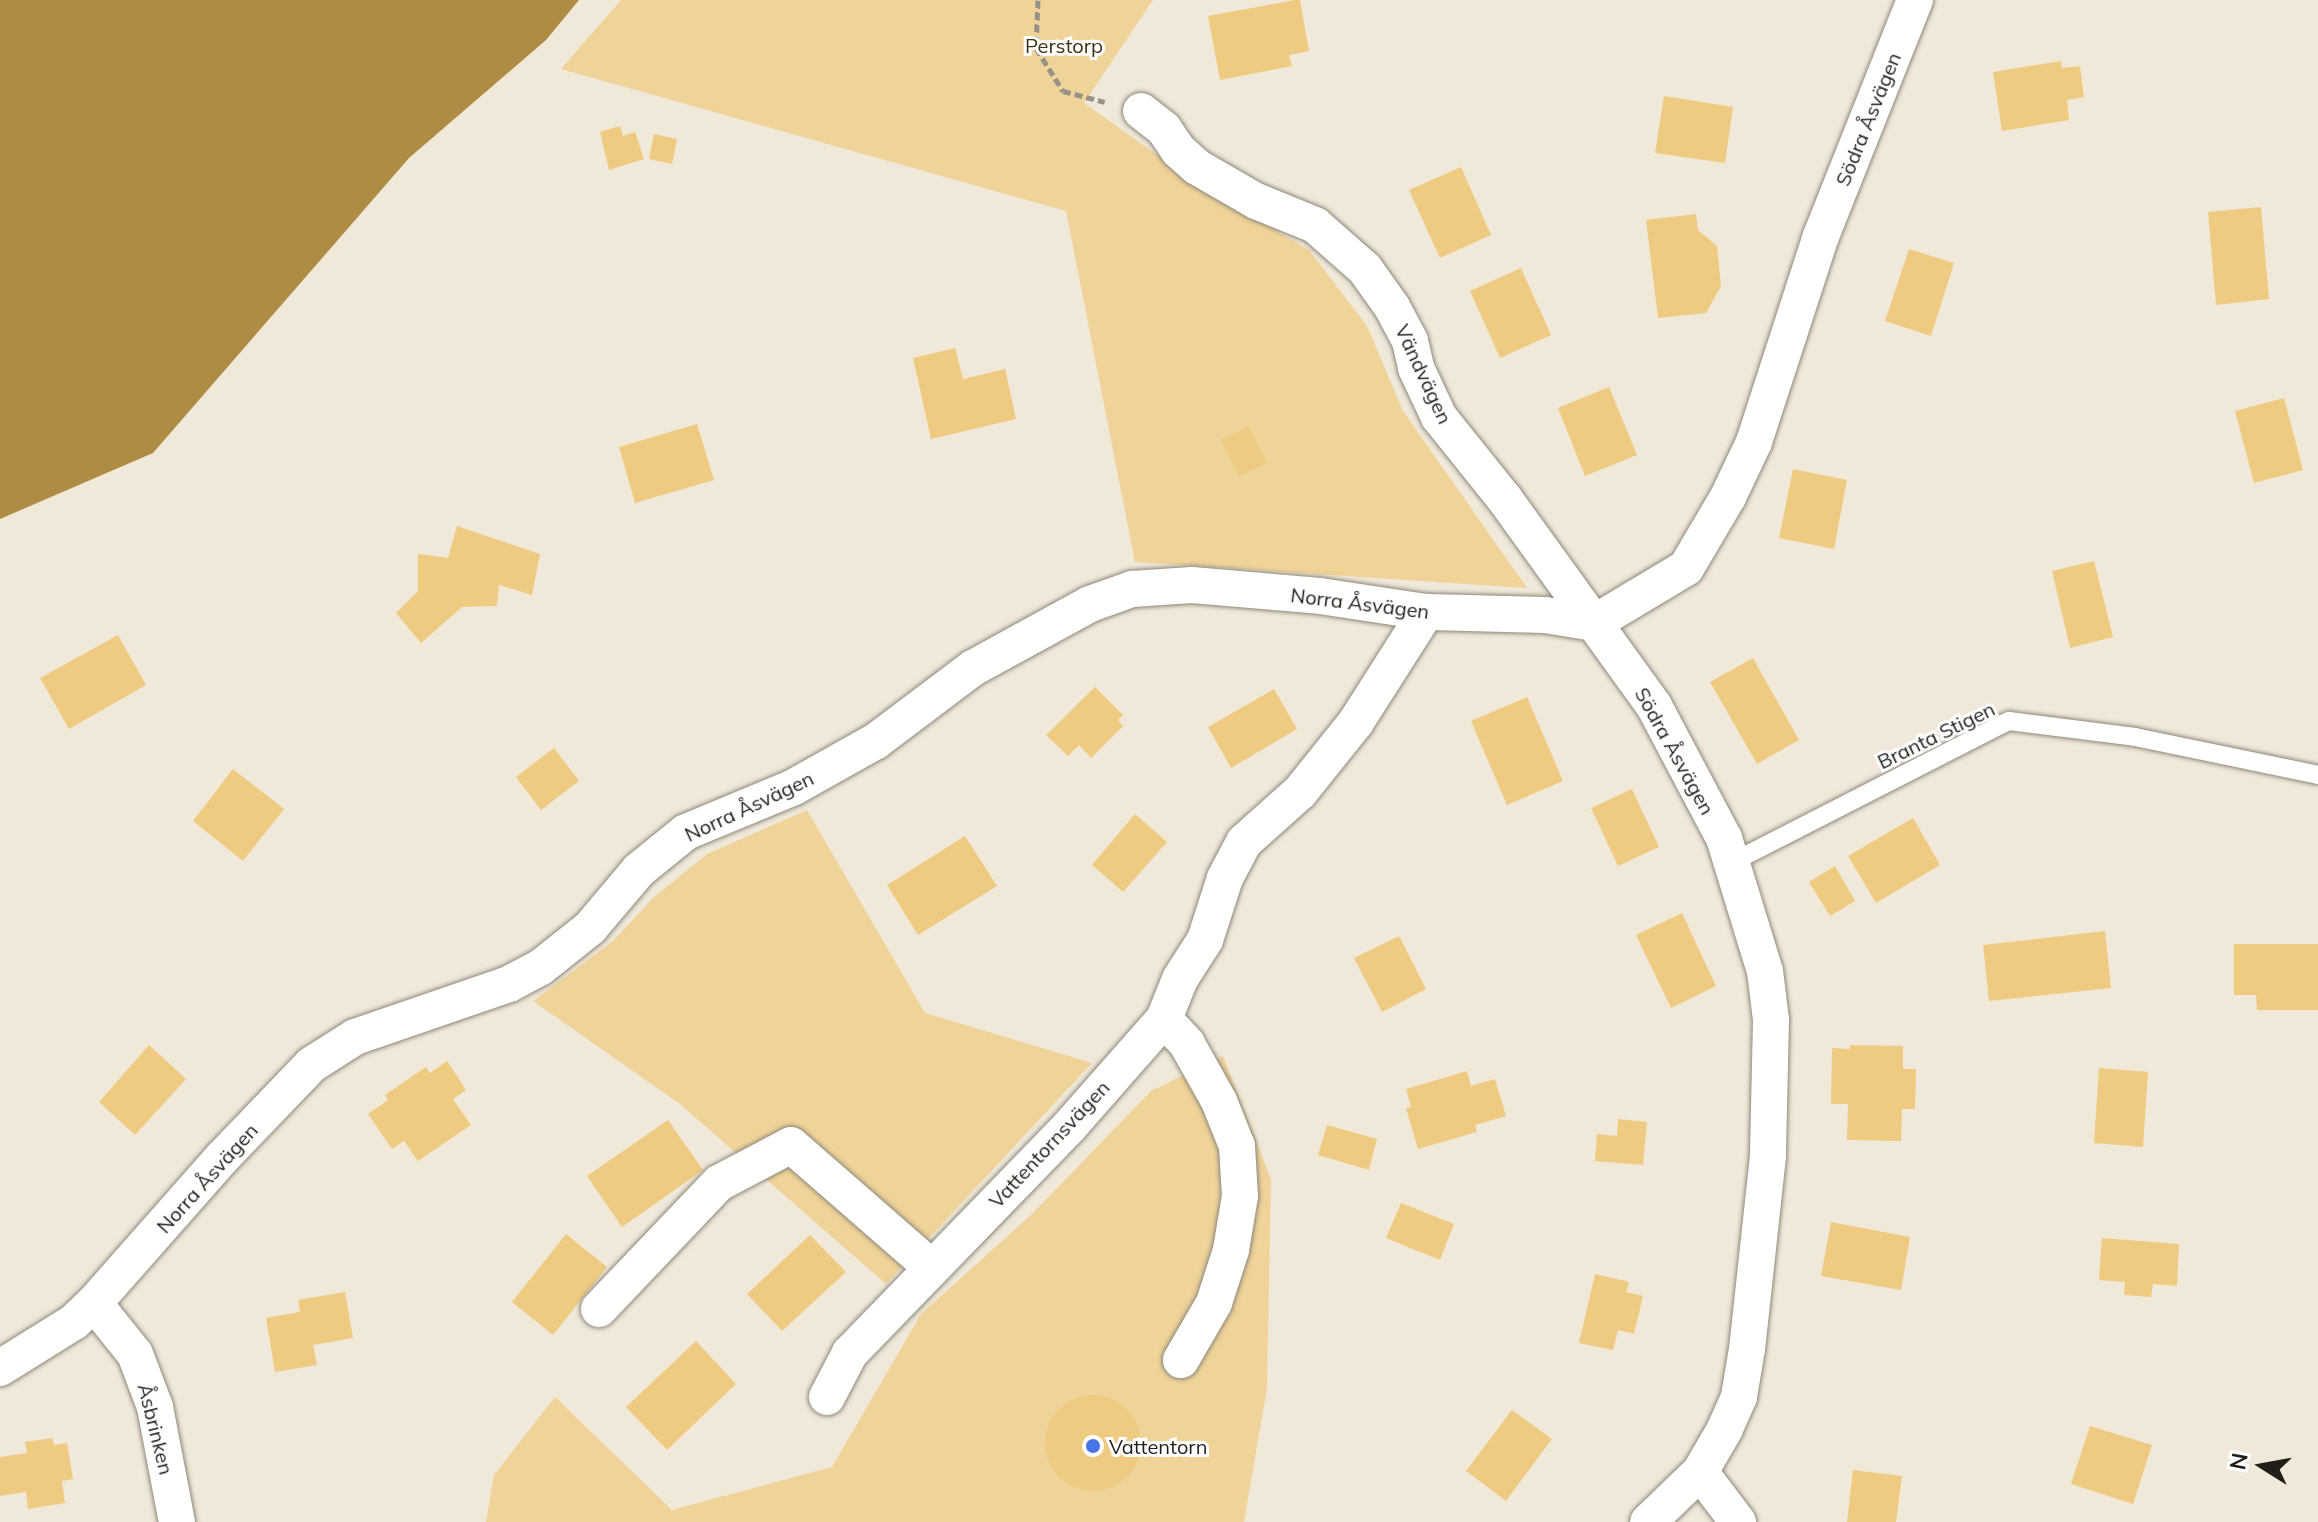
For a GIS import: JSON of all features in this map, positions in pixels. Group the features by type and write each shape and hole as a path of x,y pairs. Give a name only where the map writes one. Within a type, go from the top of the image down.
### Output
{"street":[{"name":"Södra Åsvägen","path":"1648,1522 1700,1472 1739,1397 1768,1156 1771,1020 1765,971 1724,838 1654,706 1594,623 1686,568 1728,497 1754,442 1821,236 1915,0"},
{"name":"Vändvägen","path":"1141,111 1164,129 1178,150 1197,167 1256,201 1315,225 1365,269 1392,307 1410,341 1416,368 1439,417 1504,498 1594,623"},
{"name":"Norra Åsvägen","path":"0,1368 74,1322 94,1303 221,1159 311,1065 355,1037 509,984 541,967 590,928 639,870 686,832 794,787 876,741 973,668 1090,604 1132,589 1192,585 1320,596 1426,612 1545,615 1594,623"},
{"name":"Vattentornsvägen","path":"827,1397 850,1353 1069,1127 1164,1019 1180,979 1205,940 1225,878 1244,842 1300,792 1356,722 1426,612"},
{"path":"1164,1019 1187,1044 1219,1101 1237,1146 1240,1196 1231,1250 1214,1303 1181,1360"},
{"path":"599,1309 719,1183 791,1145 931,1267"},
{"name":"Åsbrinken","path":"94,1303 135,1354 155,1407 177,1522"},
{"path":"1700,1472 1738,1522"}],"lane":[{"name":"Branta Stigen","path":"1731,863 2009,721 2135,737 2318,775"}],"path":[{"path":"1038,0 1036,48 1063,91 1141,111"}],"green space":[{"name":"Perstorp","path":"621,0 1153,0 1084,103 1201,186 1309,250 1367,326 1403,411 1527,588 1135,562 1066,211 561,69"},
{"path":"807,810 925,1013 1092,1063 886,1284 680,1104 533,1001 613,941 653,898 707,854"},
{"path":"1223,1056 1271,1179 1267,1388 1244,1522 486,1522 494,1475 555,1397 672,1510 832,1467 921,1314 1033,1213 1151,1091"}],"shaded area":[{"path":"0,0 579,0 546,40 409,158 153,453 0,519"}],"building":[{"path":"1300,0 1309,51 1289,55 1292,66 1220,80 1208,16"},
{"path":"2061,61 2062,68 2080,66 2084,97 2067,100 2069,120 2002,131 1993,72"},
{"path":"1664,96 1733,107 1725,163 1655,153"},
{"path":"620,126 623,136 635,132 644,159 609,170 600,132"},
{"path":"654,134 677,139 672,164 649,159"},
{"path":"1461,167 1491,235 1440,258 1409,190"},
{"path":"2261,207 2269,299 2216,305 2208,212"},
{"path":"1696,214 1698,230 1717,246 1721,286 1706,313 1658,318 1646,220"},
{"path":"1909,249 1954,263 1931,336 1885,321"},
{"path":"1521,268 1551,335 1500,358 1470,291"},
{"path":"955,348 963,379 1005,369 1016,419 931,439 913,358"},
{"path":"1609,387 1637,455 1585,476 1558,408"},
{"path":"2284,398 2303,470 2254,483 2235,411"},
{"path":"697,424 714,480 635,503 619,447"},
{"path":"1249,427 1267,463 1239,476 1221,440"},
{"path":"1793,469 1847,480 1834,549 1779,538"},
{"path":"457,526 540,554 532,595 499,585 497,606 462,607 421,643 396,613 418,591 418,554 448,558"},
{"path":"2094,561 2113,637 2070,648 2052,571"},
{"path":"118,635 146,685 69,729 40,678"},
{"path":"1753,658 1799,740 1757,764 1710,682"},
{"path":"1095,687 1123,715 1118,720 1123,726 1091,758 1079,745 1068,756 1046,735"},
{"path":"1274,689 1297,729 1231,768 1208,727"},
{"path":"1527,697 1563,781 1507,805 1471,721"},
{"path":"554,748 579,781 541,810 516,777"},
{"path":"233,769 284,809 243,861 193,821"},
{"path":"1632,789 1659,847 1618,866 1591,808"},
{"path":"1135,814 1167,842 1123,892 1092,865"},
{"path":"1913,818 1940,865 1876,903 1848,856"},
{"path":"965,836 997,886 918,935 887,885"},
{"path":"1835,866 1855,901 1830,916 1809,882"},
{"path":"1682,913 1716,986 1671,1008 1636,935"},
{"path":"2105,931 2111,988 1989,1001 1983,945"},
{"path":"1399,936 1426,989 1382,1012 1354,958"},
{"path":"2234,944 2318,944 2318,1010 2257,1010 2256,995 2234,995"},
{"path":"149,1045 186,1079 135,1135 99,1102"},
{"path":"1850,1045 1903,1046 1903,1069 1916,1069 1915,1109 1902,1109 1901,1141 1847,1140 1848,1104 1831,1104 1832,1048 1850,1049"},
{"path":"447,1061 466,1090 453,1099 471,1125 418,1161 404,1141 392,1149 368,1114 388,1100 385,1095 426,1067 430,1073"},
{"path":"2099,1068 2148,1072 2143,1147 2094,1143"},
{"path":"1467,1071 1471,1086 1495,1079 1506,1116 1475,1125 1477,1132 1418,1149 1406,1108 1411,1107 1406,1089"},
{"path":"1618,1119 1647,1122 1643,1165 1595,1161 1597,1134 1617,1136"},
{"path":"668,1120 703,1170 622,1227 587,1176"},
{"path":"1327,1125 1377,1139 1369,1170 1318,1155"},
{"path":"1401,1203 1454,1224 1440,1260 1386,1238"},
{"path":"1831,1222 1910,1237 1901,1290 1821,1276"},
{"path":"566,1234 607,1267 553,1335 512,1302"},
{"path":"810,1235 846,1272 782,1331 747,1294"},
{"path":"2102,1238 2179,1244 2177,1286 2153,1284 2151,1297 2124,1295 2125,1282 2099,1280"},
{"path":"1595,1274 1629,1282 1626,1292 1643,1296 1634,1334 1618,1330 1613,1350 1579,1343"},
{"path":"345,1292 353,1338 313,1345 317,1365 275,1372 266,1318 300,1312 298,1300"},
{"path":"696,1341 736,1384 667,1450 626,1407"},
{"name":"Vattentorn","path":"1093,1395 1111,1399 1127,1409 1137,1425 1141,1443 1137,1461 1127,1477 1111,1487 1093,1491 1075,1487 1059,1477 1049,1461 1045,1443 1049,1425 1059,1409 1075,1399"},
{"path":"1512,1410 1552,1439 1506,1501 1466,1471"},
{"path":"2090,1426 2152,1445 2133,1504 2071,1484"},
{"path":"52,1438 54,1445 67,1443 73,1479 62,1481 65,1503 28,1509 26,1492 0,1496 0,1457 27,1453 25,1442"},
{"path":"1853,1470 1902,1476 1896,1522 1847,1522"}],"place":[{"name":"Vattentorn","path":"1093,1446"}]}
